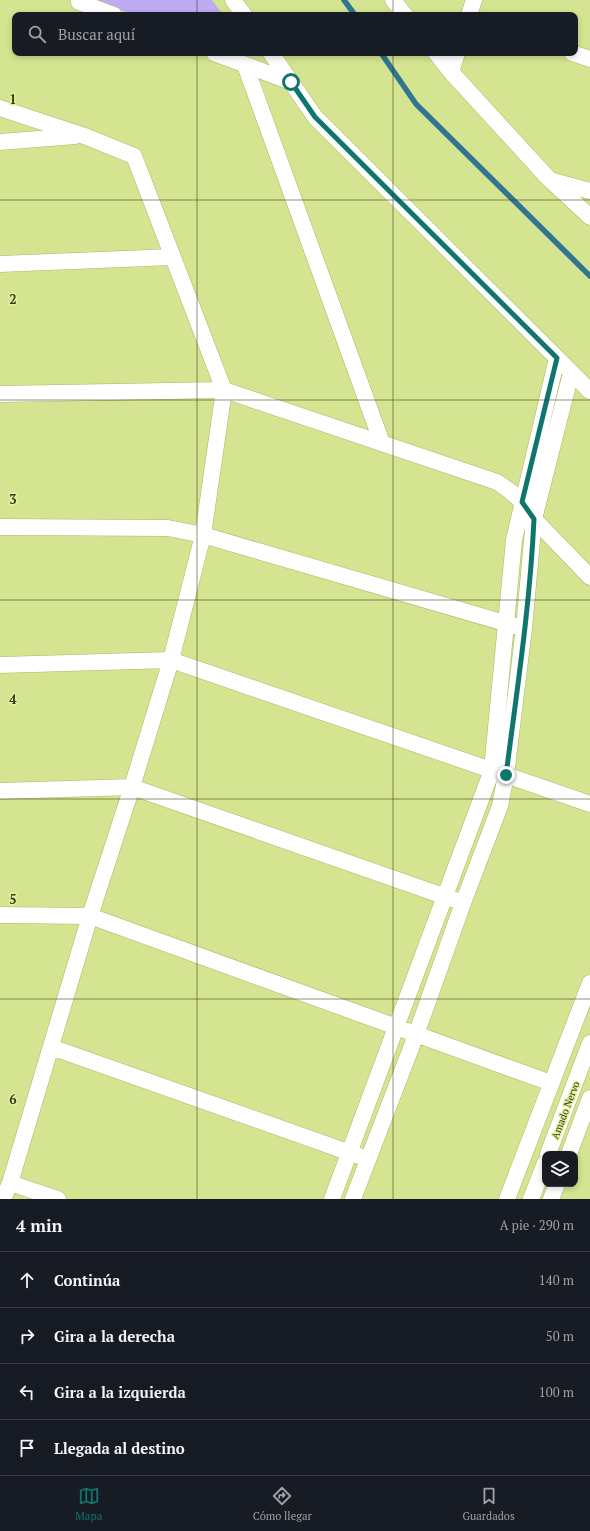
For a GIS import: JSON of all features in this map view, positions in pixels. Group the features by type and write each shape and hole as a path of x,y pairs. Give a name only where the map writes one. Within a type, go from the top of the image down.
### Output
{"street":[{"path":"79,0 79,2 106,12"},
{"path":"233,0 242,12"},
{"path":"393,0 403,12"},
{"path":"470,12 474,0"},
{"path":"578,55 590,59"},
{"path":"222,56 291,82"},
{"path":"272,56 315,117 590,391"},
{"path":"438,56 451,72 549,179 590,217"},
{"path":"451,72 456,56"},
{"path":"245,65 382,443"},
{"path":"0,108 82,135 134,156 224,390 203,535 171,660 90,916 10,1183 3,1199"},
{"path":"0,142 82,135"},
{"path":"549,179 590,191"},
{"path":"0,264 172,257"},
{"path":"353,1199 416,1035 463,903 500,806 499,772 505,623 514,540 557,358"},
{"path":"332,1199 445,896 499,772 524,628 534,519 571,373"},
{"path":"0,394 224,390 496,482 510,491 522,502 534,519 590,577"},
{"path":"0,526 168,528 203,535 524,628"},
{"path":"0,664 171,660 590,804"},
{"path":"0,791 132,787 463,903"},
{"path":"0,915 90,916 551,1083"},
{"path":"507,1199 590,983"},
{"name":"Amado Nervo","path":"549,1151 590,1043"},
{"path":"51,1047 368,1160"},
{"name":"Amado Nervo","path":"570,1151 590,1098"},
{"path":"531,1199 542,1170"},
{"path":"10,1183 58,1199"},
{"path":"551,1199 556,1187"}],"shaded area":[{"path":"96,0 212,0 221,12 126,12"}],"waterway":[{"path":"344,0 353,12"},
{"path":"383,56 416,104 590,276"}],"route":[{"path":"291,82 315,117 557,358 522,502 534,519 533,544 506,775"}]}
